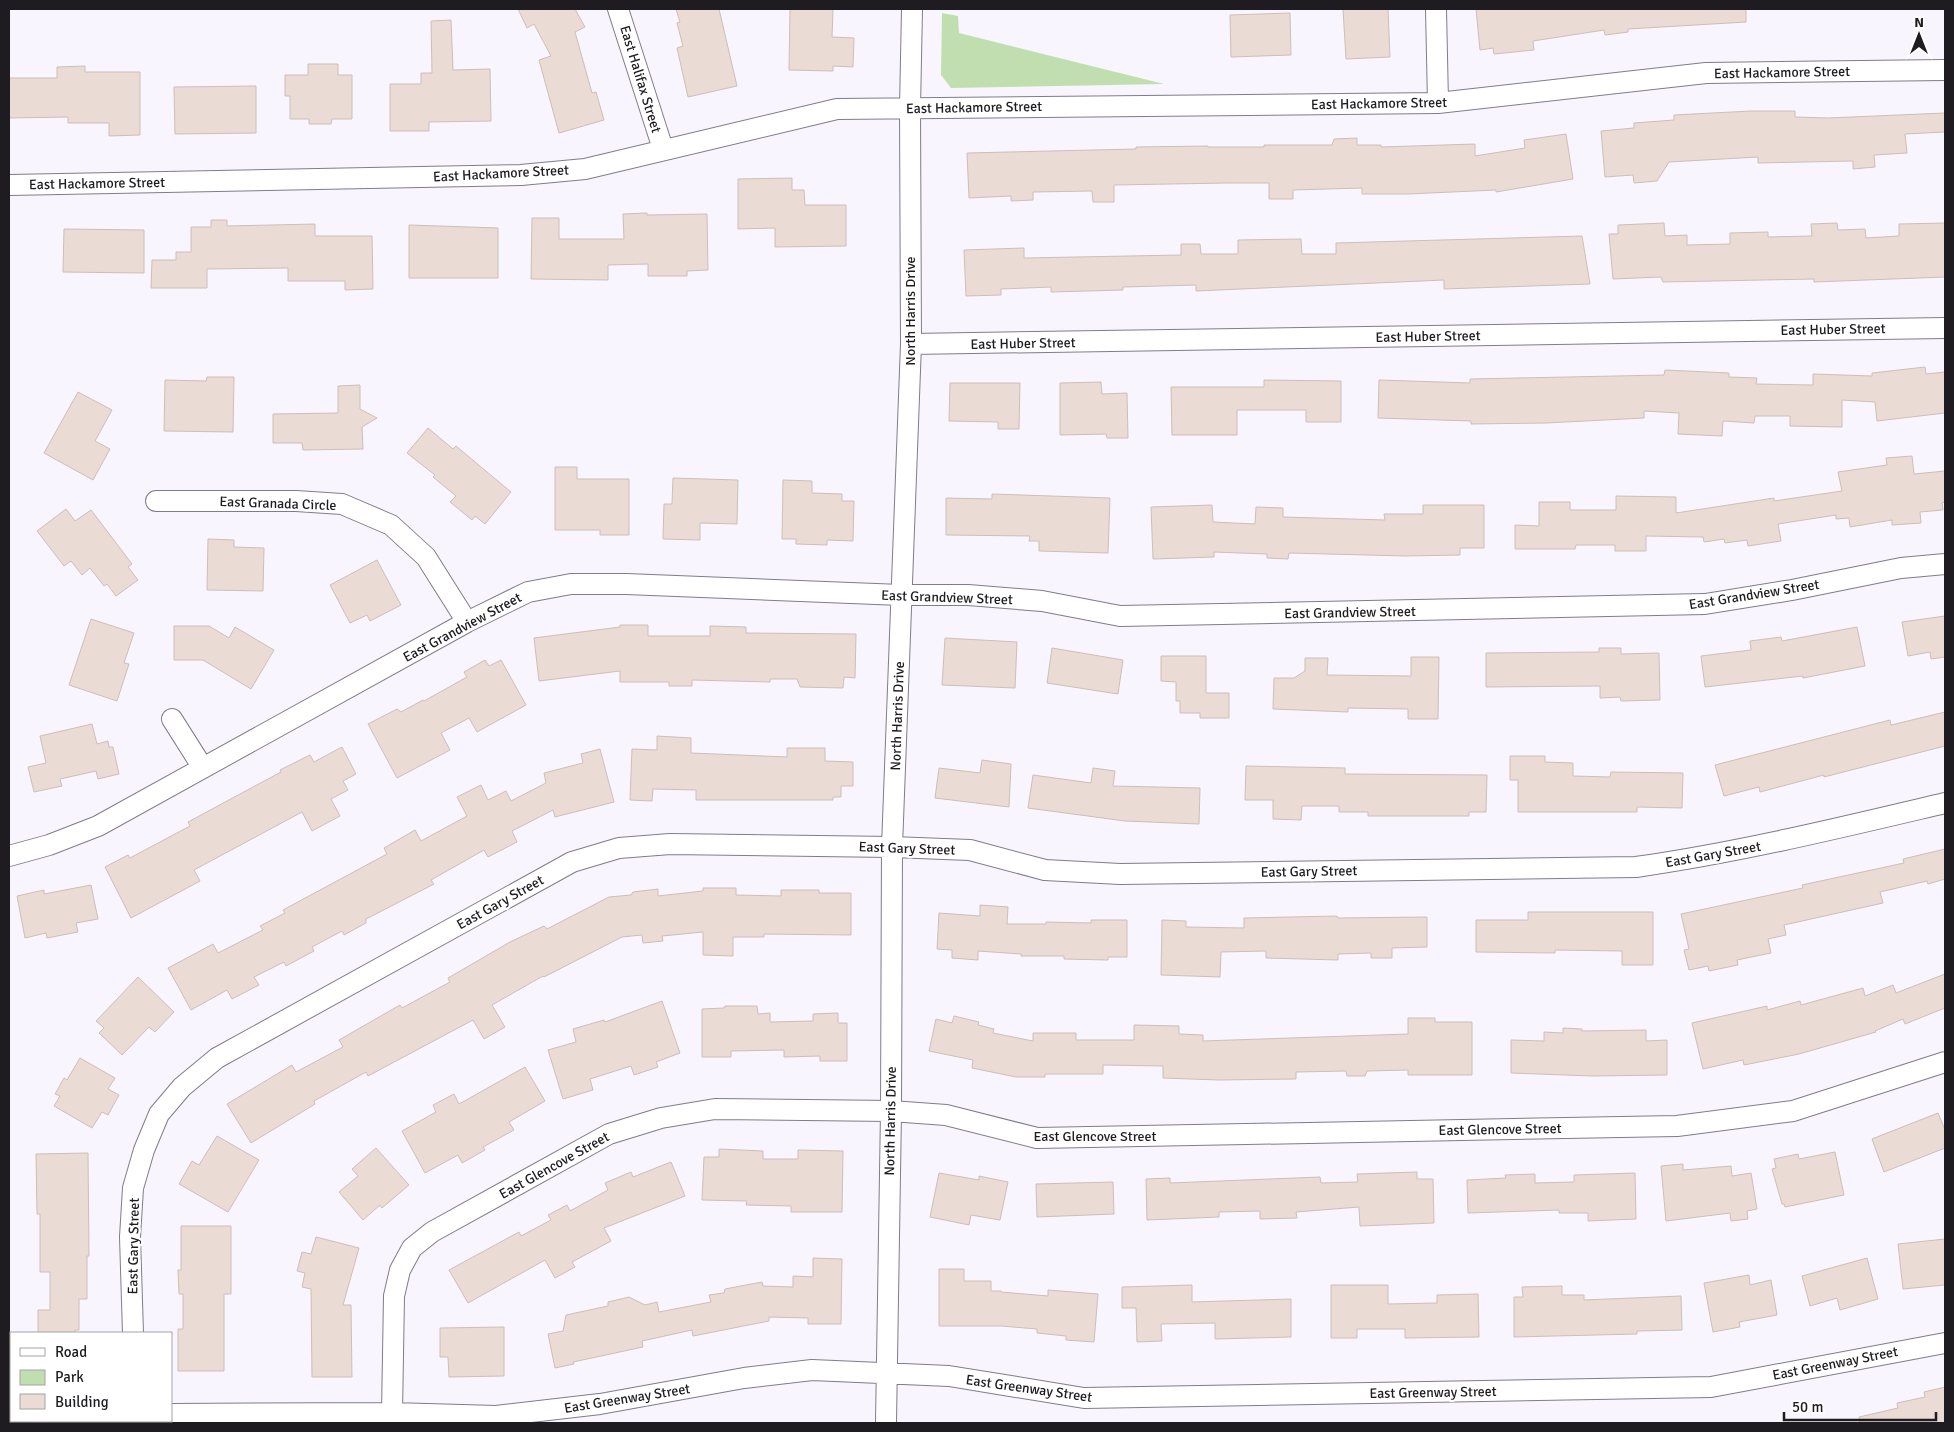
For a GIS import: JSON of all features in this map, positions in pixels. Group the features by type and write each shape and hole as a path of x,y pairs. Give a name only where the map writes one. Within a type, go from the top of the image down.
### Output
{"street":[{"name":"East Halifax Street","path":"618,9 663,149"},
{"name":"North Harris Drive","path":"886,1423 891,1111 892,847 911,344 910,108 912,9"},
{"path":"1436,9 1438,103"},
{"name":"East Hackamore Street","path":"9,185 521,175 585,168 836,109 1438,103 1706,73 1945,70"},
{"name":"East Huber Street","path":"911,344 1945,328"},
{"name":"East Granada Circle","path":"156,501 296,501 342,504 391,525 426,557 467,622"},
{"name":"East Grandview Street","path":"9,856 50,845 98,826 467,622 528,592 571,584 626,584 901,595 968,595 1042,601 1120,616 1705,604 1792,590 1902,568 1945,564"},
{"path":"172,718 203,768"},
{"name":"East Gary Street","path":"133,1332 130,1237 133,1188 144,1150 159,1114 182,1087 217,1058 572,862 620,848 670,844 970,850 1045,870 1120,874 1636,867 1700,858 1945,802"},
{"name":"East Glencove Street","path":"392,1413 394,1296 400,1270 412,1248 432,1232 609,1134 661,1118 716,1109 891,1111 946,1115 1037,1138 1677,1126 1793,1111 1945,1062"},
{"name":"East Greenway Street","path":"172,1414 392,1413 496,1416 600,1404 744,1378 812,1370 949,1376 1084,1398 1711,1387 1945,1343"}],"green space":[{"path":"942,13 958,16 959,33 1164,84 951,88 941,75"}],"building":[{"path":"518,9 575,9 585,27 575,32 592,93 596,92 604,120 559,133 539,60 551,56 534,24 527,28"},
{"path":"676,9 719,9 737,86 688,97 677,48 683,46 677,23 680,22"},
{"path":"790,9 833,9 832,37 854,38 853,67 833,66 833,71 789,70"},
{"path":"1343,9 1388,9 1390,57 1346,59"},
{"path":"1476,9 1746,9 1746,22 1628,29 1628,32 1605,35 1604,30 1533,41 1534,50 1494,54 1493,48 1480,50"},
{"path":"1290,13 1291,55 1231,57 1230,15"},
{"path":"451,20 453,70 490,69 491,121 429,122 429,131 390,131 390,84 421,84 421,73 432,73 431,21"},
{"path":"308,64 338,64 338,75 352,75 352,119 332,119 331,124 309,124 309,119 290,119 290,96 285,96 285,75 308,75"},
{"path":"85,66 85,72 140,72 140,135 109,136 109,123 68,123 68,117 9,118 9,78 57,78 57,67"},
{"path":"256,86 256,133 175,134 174,87"},
{"path":"1795,111 1795,117 1828,118 1945,113 1945,132 1905,134 1907,153 1874,155 1875,167 1853,169 1853,161 1758,163 1758,157 1669,162 1657,181 1634,183 1633,175 1605,177 1601,131 1634,128 1634,123 1674,120 1674,115"},
{"path":"1566,134 1573,179 1496,192 1496,190 1362,194 1362,188 1293,190 1293,199 1269,199 1269,183 1226,183 1114,185 1114,202 1093,202 1092,191 1033,192 1033,200 1011,201 1011,196 969,198 967,153 1136,149 1136,147 1332,145 1334,139 1357,138 1357,145 1381,145 1381,147 1475,144 1475,156 1525,148 1524,140"},
{"path":"792,178 792,190 804,190 805,205 846,205 846,246 775,247 775,228 738,229 738,179"},
{"path":"647,213 647,215 707,214 708,270 687,271 687,276 648,276 648,264 608,265 608,280 531,279 532,218 559,218 559,239 624,239 623,214"},
{"path":"211,220 227,220 227,226 315,224 315,236 372,236 373,289 345,290 345,281 288,281 288,268 207,269 207,288 151,288 152,260 176,260 176,252 191,252 191,227 211,227"},
{"path":"1664,223 1665,236 1687,235 1687,245 1730,244 1730,233 1768,232 1768,237 1812,236 1811,224 1837,223 1838,230 1865,229 1866,238 1899,236 1899,224 1945,223 1945,277 1814,282 1814,279 1663,282 1661,277 1613,279 1609,234 1618,234 1618,225"},
{"path":"409,225 498,228 498,278 409,278"},
{"path":"64,229 144,230 144,273 63,272"},
{"path":"1582,236 1590,284 1444,289 1444,280 1196,291 1196,285 1123,287 1123,290 1051,292 1051,287 1001,289 1001,295 966,296 964,250 1024,248 1024,258 1181,255 1181,244 1200,244 1201,254 1238,254 1238,240 1301,239 1302,254 1336,254 1336,243"},
{"path":"1925,367 1926,374 1945,372 1945,413 1877,421 1875,402 1842,400 1842,427 1790,426 1790,416 1755,416 1754,423 1723,421 1722,436 1678,434 1679,413 1644,411 1644,418 1546,423 1471,424 1471,421 1378,418 1379,380 1470,383 1470,379 1664,375 1665,370 1729,373 1729,377 1757,378 1756,384 1813,385 1813,374 1872,376 1872,373"},
{"path":"207,377 234,377 233,432 164,431 165,380 206,381"},
{"path":"1264,380 1341,381 1341,422 1306,422 1306,410 1237,410 1237,435 1172,435 1171,387 1264,387"},
{"path":"1101,382 1102,394 1127,393 1128,438 1107,438 1106,434 1060,435 1060,383"},
{"path":"950,383 1020,383 1019,429 998,429 998,422 949,421"},
{"path":"360,385 360,409 377,418 362,427 363,449 303,450 302,443 273,443 273,414 338,413 338,386"},
{"path":"78,392 112,410 95,441 110,449 93,480 44,453"},
{"path":"428,428 453,449 456,446 511,492 485,524 475,516 472,520 450,502 456,496 433,477 435,475 407,453"},
{"path":"1912,456 1914,474 1945,471 1945,502 1942,503 1943,510 1920,512 1921,523 1892,525 1892,520 1850,527 1849,518 1836,519 1836,515 1778,524 1781,541 1748,546 1747,540 1725,543 1724,539 1704,542 1703,537 1646,536 1646,551 1615,551 1615,545 1576,545 1575,549 1515,549 1515,525 1539,526 1539,502 1570,502 1570,510 1616,510 1616,496 1676,497 1676,513 1774,498 1774,501 1842,491 1838,472 1887,465 1886,458"},
{"path":"555,467 577,467 577,479 629,479 629,535 600,535 600,530 555,530"},
{"path":"673,478 738,480 737,524 700,523 700,540 663,539 664,504 672,504"},
{"path":"783,480 812,481 812,493 842,494 842,501 854,501 853,541 827,540 827,545 796,544 796,539 782,539"},
{"path":"992,494 1110,498 1108,553 1039,551 1039,541 1029,541 1030,536 946,535 946,498 992,499"},
{"path":"1212,505 1213,522 1255,524 1256,507 1283,508 1283,517 1385,520 1384,514 1423,514 1423,505 1484,505 1484,548 1460,548 1460,555 1406,556 1289,553 1288,559 1267,558 1267,554 1214,552 1214,557 1153,559 1151,507"},
{"path":"66,509 75,521 91,510 132,564 128,567 138,580 116,596 107,584 104,586 90,568 82,575 71,561 64,566 37,531"},
{"path":"208,539 234,540 234,547 264,548 263,591 207,590"},
{"path":"377,560 401,605 370,621 367,615 350,623 330,585"},
{"path":"1945,616 1945,657 1931,659 1930,652 1908,656 1902,622"},
{"path":"91,619 134,633 124,663 129,664 117,701 69,685"},
{"path":"620,625 648,625 648,636 710,636 710,626 746,627 746,633 856,634 855,678 844,677 843,688 800,687 797,679 770,679 770,682 692,680 692,686 669,686 669,682 620,682 620,671 539,681 534,638 620,627"},
{"path":"174,626 209,626 229,638 235,627 274,650 251,689 203,660 174,660"},
{"path":"1857,627 1865,666 1803,678 1803,676 1705,687 1701,656 1751,650 1750,641 1781,637 1782,641"},
{"path":"945,638 1017,642 1015,688 942,685"},
{"path":"1052,648 1123,660 1118,694 1047,683"},
{"path":"1599,648 1621,648 1621,654 1659,653 1660,700 1621,701 1620,697 1600,698 1600,686 1486,687 1486,653 1599,652"},
{"path":"1161,656 1206,656 1206,693 1229,693 1229,718 1200,718 1200,713 1180,713 1180,701 1176,701 1176,682 1161,681"},
{"path":"1411,657 1439,657 1438,719 1408,719 1408,709 1348,708 1348,712 1273,709 1274,678 1294,678 1305,671 1305,658 1328,658 1327,675 1411,676"},
{"path":"485,660 489,666 501,660 526,705 477,732 469,718 441,733 450,750 397,778 368,724 397,709 401,712 424,701 467,677 464,672"},
{"path":"1945,712 1945,746 1760,792 1759,787 1724,796 1715,765 1890,720 1891,725"},
{"path":"92,724 97,744 108,741 109,747 113,747 119,774 98,779 96,771 60,779 62,786 34,792 28,767 46,763 40,736"},
{"path":"657,736 691,738 691,753 787,757 787,748 825,748 825,761 853,762 853,786 841,786 841,797 833,797 833,800 696,800 696,790 653,789 652,801 630,800 632,749 657,750"},
{"path":"342,747 356,774 343,781 348,790 331,799 340,816 312,831 302,812 194,870 200,881 131,918 105,867 128,855 130,858 190,826 188,822 281,772 280,770 310,755 314,762"},
{"path":"600,749 614,802 555,817 553,810 512,831 517,842 488,857 484,850 431,880 434,884 366,919 366,923 344,935 342,931 312,947 314,951 286,966 284,962 254,977 259,985 232,999 227,990 191,1010 168,968 213,944 218,953 263,930 260,926 285,913 283,910 387,854 384,848 415,830 421,841 467,816 457,797 481,785 488,800 506,791 511,801 546,783 544,773 583,763 581,754"},
{"path":"1510,756 1545,756 1545,762 1573,763 1573,776 1610,777 1611,772 1683,773 1682,808 1637,807 1637,812 1518,812 1518,780 1510,780"},
{"path":"982,760 1011,764 1009,807 935,798 939,768 980,773"},
{"path":"1246,766 1345,768 1345,774 1487,775 1486,812 1469,812 1469,816 1368,816 1368,812 1339,812 1339,806 1302,806 1301,820 1273,819 1273,800 1245,800"},
{"path":"1093,768 1115,771 1113,786 1200,788 1199,824 1125,821 1028,808 1033,775 1091,783"},
{"path":"1945,849 1945,879 1928,884 1927,881 1880,892 1883,903 1784,925 1786,935 1768,939 1771,953 1737,960 1738,965 1709,971 1708,966 1689,970 1684,950 1689,949 1681,914 1803,888 1802,885 1904,863 1903,859"},
{"path":"91,885 98,919 76,923 78,932 47,938 46,933 25,938 17,896 44,890 44,894"},
{"path":"703,888 736,888 736,895 781,896 781,890 819,890 819,893 851,893 851,935 764,934 764,937 733,937 733,956 703,955 703,932 662,936 663,941 643,943 642,935 622,937 543,976 492,1005 505,1027 484,1039 473,1020 368,1076 366,1072 314,1101 315,1104 251,1143 227,1104 292,1065 296,1072 343,1047 339,1040 400,1005 402,1008 450,982 448,978 510,942 544,926 547,929 609,897 631,895 633,892 658,889 658,896 703,891"},
{"path":"980,905 1008,907 1007,924 1046,924 1046,922 1091,923 1091,920 1127,920 1127,957 1108,957 1108,960 1064,959 1064,956 1021,956 1021,954 978,951 978,960 952,958 952,950 937,949 939,913 980,916"},
{"path":"1528,912 1653,912 1653,965 1622,965 1622,951 1555,950 1555,953 1476,952 1476,920 1528,920"},
{"path":"1337,916 1338,918 1427,917 1427,947 1392,948 1392,958 1371,958 1371,953 1338,954 1338,960 1266,958 1266,951 1221,952 1220,977 1161,975 1162,920 1186,921 1186,927 1244,928 1244,918"},
{"path":"1945,974 1945,1008 1905,1024 1903,1019 1876,1032 1799,1054 1744,1065 1743,1060 1703,1069 1692,1023 1767,1006 1767,1010 1800,1001 1801,1005 1863,988 1865,996 1893,985 1896,993"},
{"path":"138,977 174,1012 155,1032 149,1027 122,1055 99,1033 104,1028 96,1021"},
{"path":"662,1001 680,1053 656,1062 658,1067 634,1075 631,1066 590,1079 593,1090 563,1099 548,1050 576,1042 573,1029 604,1020 605,1022"},
{"path":"725,1006 757,1006 758,1014 770,1013 770,1022 813,1021 813,1014 838,1013 838,1023 847,1023 847,1061 820,1061 820,1056 784,1057 784,1050 731,1051 731,1057 702,1057 702,1009 724,1008"},
{"path":"954,1016 979,1022 978,1025 994,1029 993,1033 1033,1041 1033,1033 1076,1033 1076,1040 1134,1040 1134,1025 1179,1026 1179,1034 1203,1035 1203,1041 1408,1034 1408,1018 1435,1018 1435,1022 1472,1022 1472,1075 1408,1075 1408,1070 1367,1071 1365,1076 1347,1076 1346,1071 1296,1072 1296,1079 1219,1080 1163,1078 1163,1066 1103,1065 1103,1074 1045,1074 1045,1077 1016,1077 972,1068 973,1060 929,1051 936,1019 952,1023"},
{"path":"1563,1028 1582,1029 1582,1031 1646,1030 1646,1041 1667,1040 1667,1075 1592,1076 1511,1073 1511,1040 1544,1041 1544,1032 1563,1033"},
{"path":"80,1058 115,1078 108,1089 119,1095 108,1115 102,1112 92,1128 54,1106 60,1096 55,1094 64,1078 67,1080"},
{"path":"525,1067 545,1101 509,1122 514,1130 483,1147 485,1150 462,1163 458,1155 425,1173 402,1131 436,1112 433,1105 454,1094 459,1104"},
{"path":"1938,1113 1945,1130 1945,1148 1884,1172 1872,1139"},
{"path":"217,1136 259,1160 228,1212 179,1184 192,1161 199,1165"},
{"path":"376,1148 409,1185 382,1208 380,1205 363,1220 339,1192 358,1176 352,1169"},
{"path":"719,1149 763,1151 763,1159 798,1159 798,1150 843,1151 842,1212 791,1212 791,1206 746,1205 747,1201 702,1200 704,1157 719,1157"},
{"path":"1835,1152 1844,1195 1785,1207 1782,1204 1772,1169 1776,1168 1774,1159 1798,1154 1799,1159"},
{"path":"88,1153 89,1256 87,1256 87,1299 79,1299 79,1330 75,1330 75,1332 38,1332 38,1310 50,1310 50,1272 40,1272 40,1214 37,1214 36,1154"},
{"path":"671,1162 685,1196 604,1228 611,1241 572,1262 575,1267 555,1278 545,1260 468,1303 449,1270 519,1232 521,1236 551,1220 548,1215 567,1205 570,1211 608,1190 605,1183 631,1172 633,1177"},
{"path":"1683,1164 1683,1170 1731,1166 1732,1176 1751,1173 1757,1209 1747,1211 1748,1219 1731,1221 1730,1213 1666,1221 1661,1166"},
{"path":"1417,1172 1417,1179 1433,1179 1434,1223 1360,1226 1359,1207 1296,1212 1297,1218 1260,1219 1260,1211 1219,1212 1219,1217 1147,1220 1146,1179 1170,1178 1170,1183 1320,1177 1321,1183 1358,1182 1357,1174"},
{"path":"939,1173 979,1180 979,1176 1008,1182 1000,1220 971,1215 969,1225 930,1217"},
{"path":"1635,1173 1636,1219 1588,1221 1588,1213 1559,1213 1559,1210 1468,1213 1467,1180 1506,1178 1505,1175 1535,1174 1535,1183 1574,1182 1574,1175"},
{"path":"1113,1182 1114,1214 1037,1217 1036,1184"},
{"path":"181,1226 231,1226 231,1294 224,1294 224,1371 178,1371 178,1329 183,1329 183,1294 179,1294 178,1270 181,1270"},
{"path":"316,1237 359,1248 343,1305 351,1305 352,1377 312,1377 311,1289 302,1287 305,1273 297,1271 302,1252 311,1254"},
{"path":"1945,1239 1945,1285 1903,1289 1898,1244"},
{"path":"813,1258 842,1259 841,1324 808,1324 808,1318 769,1317 769,1321 693,1336 692,1330 642,1341 643,1347 573,1362 574,1364 555,1368 548,1334 563,1331 566,1315 608,1306 608,1302 629,1297 645,1305 657,1302 659,1312 711,1302 709,1295 724,1293 725,1289 762,1282 763,1286 793,1287 793,1276 813,1277"},
{"path":"1867,1258 1878,1299 1840,1310 1837,1298 1810,1306 1802,1276"},
{"path":"939,1269 964,1269 964,1281 991,1281 991,1291 1048,1296 1048,1290 1098,1294 1094,1342 1066,1340 1066,1336 1037,1333 1037,1329 1001,1326 939,1326"},
{"path":"1749,1275 1750,1285 1771,1280 1777,1315 1739,1322 1740,1327 1713,1332 1704,1283"},
{"path":"1192,1285 1192,1302 1291,1299 1291,1337 1215,1339 1215,1323 1161,1324 1162,1341 1137,1342 1136,1308 1122,1308 1122,1287"},
{"path":"1331,1285 1388,1285 1388,1304 1437,1303 1437,1295 1478,1294 1479,1337 1405,1338 1405,1329 1357,1329 1357,1338 1331,1338"},
{"path":"1562,1286 1562,1295 1584,1295 1584,1300 1681,1296 1682,1330 1637,1331 1637,1334 1514,1337 1514,1297 1523,1297 1522,1287"},
{"path":"504,1327 504,1376 449,1377 448,1357 440,1357 440,1328"},
{"path":"1945,1387 1945,1423 1860,1423 1859,1417 1898,1408 1897,1403 1925,1397 1924,1392"}]}
